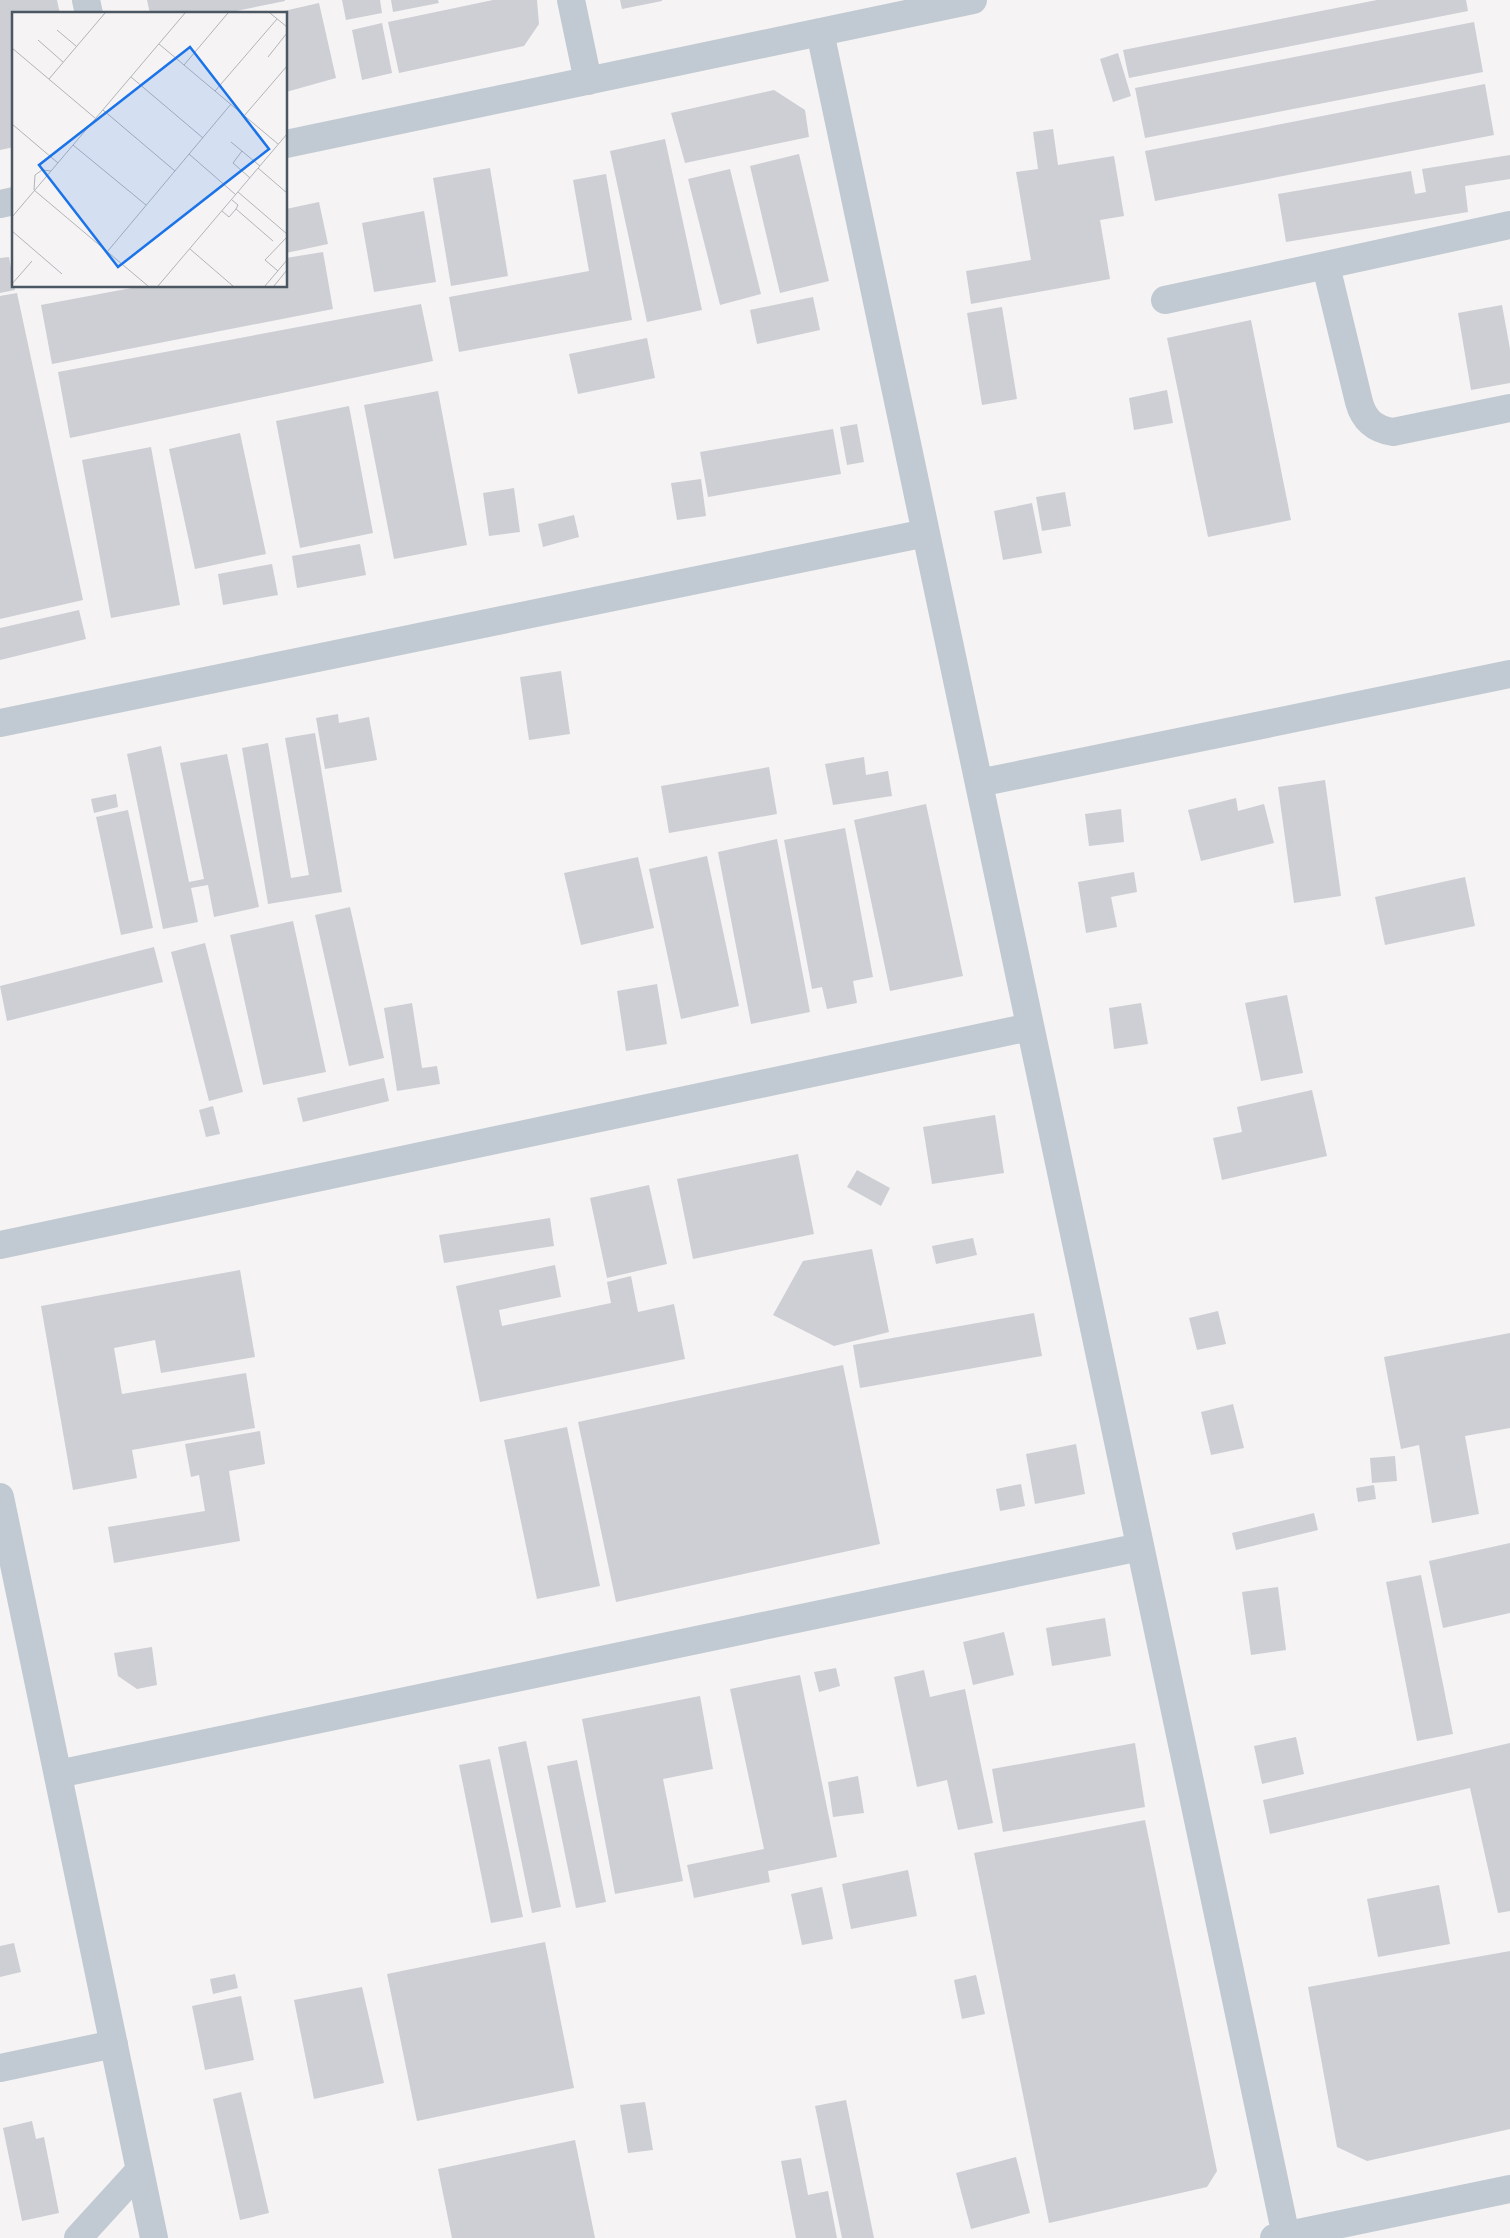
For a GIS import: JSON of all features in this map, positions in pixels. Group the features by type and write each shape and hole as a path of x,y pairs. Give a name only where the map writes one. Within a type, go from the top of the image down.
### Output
{"lane":[{"path":"571,0 588,81"},
{"path":"288,144 973,0"},
{"path":"820,32 1140,1547 1280,2237 1510,2189"},
{"path":"1165,300 1510,225"},
{"path":"1326,266 1362,413 1370,423 1381,430 1393,432 1510,408"},
{"path":"0,723 926,534"},
{"path":"979,783 1510,674"},
{"path":"0,1245 1030,1027"},
{"path":"0,1497 154,2238"},
{"path":"58,1774 1140,1547"},
{"path":"0,2068 114,2044"},
{"path":"78,2238 140,2170"}],"building":[{"path":"0,0 57,0 60,12 12,12 12,147 0,150"},
{"path":"147,0 285,0 231,12 150,12"},
{"path":"342,0 380,0 382,13 346,20"},
{"path":"391,0 438,0 439,3 393,12"},
{"path":"493,0 537,0 539,24 524,46 399,73 388,22"},
{"path":"620,0 662,0 662,1 622,9"},
{"path":"1377,0 1466,0 1468,11 1129,78 1123,50"},
{"path":"319,3 336,78 288,91 288,12 279,12"},
{"path":"1474,22 1483,72 1145,138 1135,88"},
{"path":"382,23 392,73 362,80 352,30"},
{"path":"1118,53 1131,96 1113,102 1100,59"},
{"path":"1485,84 1494,135 1155,201 1145,151"},
{"path":"774,90 805,110 809,137 685,163 671,113"},
{"path":"1053,129 1058,165 1114,156 1124,216 1100,220 1110,279 971,304 966,271 1031,260 1016,172 1038,169 1033,132"},
{"path":"665,139 702,310 647,322 610,151"},
{"path":"799,154 829,281 780,293 750,166"},
{"path":"1510,155 1510,179 1465,186 1468,212 1286,242 1278,194 1411,171 1415,194 1426,192 1422,169"},
{"path":"490,168 508,276 451,286 433,178"},
{"path":"730,169 761,294 720,305 688,179"},
{"path":"606,174 632,320 459,352 449,297 589,271 573,180"},
{"path":"319,202 328,244 288,253 288,209"},
{"path":"424,211 436,282 374,292 362,223"},
{"path":"323,252 333,309 52,364 41,305 131,288 288,288 288,258"},
{"path":"9,257 12,288 15,290 0,293 0,258"},
{"path":"17,293 83,600 0,619 0,296"},
{"path":"813,297 820,330 757,344 750,310"},
{"path":"421,304 433,361 70,438 58,372"},
{"path":"1502,305 1510,349 1510,383 1471,390 1458,313"},
{"path":"1002,307 1017,399 982,405 967,313"},
{"path":"1251,320 1291,520 1208,537 1167,338"},
{"path":"647,338 655,378 578,394 569,354"},
{"path":"1167,390 1173,423 1134,430 1129,398"},
{"path":"438,391 467,545 394,559 364,405"},
{"path":"349,406 373,533 300,548 276,421"},
{"path":"857,424 864,462 847,465 840,427"},
{"path":"833,429 841,474 708,497 700,452"},
{"path":"240,433 266,554 195,569 169,449"},
{"path":"151,447 180,605 111,618 82,460"},
{"path":"701,479 706,516 677,520 671,483"},
{"path":"514,488 520,532 489,536 483,493"},
{"path":"1065,492 1071,526 1042,531 1036,497"},
{"path":"1032,503 1042,553 1003,560 994,511"},
{"path":"574,515 579,537 543,547 538,524"},
{"path":"360,544 366,575 297,588 292,556"},
{"path":"272,564 278,595 223,605 218,574"},
{"path":"79,610 86,639 0,660 0,628"},
{"path":"561,671 570,734 529,740 520,677"},
{"path":"338,714 339,723 369,717 377,760 325,769 316,718"},
{"path":"315,733 342,892 268,904 242,748 268,743 291,878 309,875 285,738"},
{"path":"161,746 189,882 204,879 180,763 227,754 259,907 214,917 208,885 191,888 198,922 163,929 127,754"},
{"path":"864,757 866,775 888,771 892,796 833,805 825,764"},
{"path":"769,767 777,814 669,833 661,786"},
{"path":"1325,780 1341,896 1294,903 1278,787"},
{"path":"116,794 118,807 94,813 91,799"},
{"path":"1236,798 1238,811 1264,804 1274,843 1201,861 1188,810"},
{"path":"926,804 963,976 890,991 854,820"},
{"path":"1121,809 1124,842 1089,846 1085,814"},
{"path":"128,810 153,928 121,935 96,817"},
{"path":"845,828 873,977 853,981 857,1003 827,1009 822,987 812,989 784,840"},
{"path":"777,839 810,1012 751,1024 718,852"},
{"path":"707,856 739,1006 681,1019 649,869"},
{"path":"638,857 654,928 581,945 564,873"},
{"path":"1134,872 1137,892 1111,897 1117,927 1086,933 1078,882"},
{"path":"1465,877 1475,926 1385,945 1375,897"},
{"path":"350,907 384,1058 349,1066 315,915"},
{"path":"293,921 326,1072 263,1085 230,935"},
{"path":"205,943 243,1092 209,1101 171,952"},
{"path":"154,947 163,982 7,1021 0,986"},
{"path":"657,984 667,1044 626,1051 617,991"},
{"path":"1287,995 1303,1073 1261,1081 1245,1003"},
{"path":"412,1003 422,1068 437,1066 440,1084 397,1091 384,1008"},
{"path":"1141,1003 1148,1044 1114,1049 1109,1008"},
{"path":"384,1078 389,1101 303,1122 297,1098"},
{"path":"1312,1090 1327,1156 1222,1180 1213,1138 1242,1132 1237,1107"},
{"path":"213,1106 220,1134 206,1137 199,1110"},
{"path":"995,1115 1004,1173 932,1184 923,1127"},
{"path":"798,1154 814,1234 693,1259 677,1179"},
{"path":"857,1170 890,1188 881,1206 847,1187"},
{"path":"649,1185 667,1264 607,1278 590,1198"},
{"path":"550,1218 554,1246 444,1263 439,1235"},
{"path":"973,1238 977,1255 936,1264 932,1246"},
{"path":"872,1249 889,1332 834,1346 773,1315 803,1261"},
{"path":"555,1265 561,1297 499,1310 502,1326 611,1303 607,1282 631,1276 638,1312 674,1304 685,1359 480,1402 456,1286"},
{"path":"240,1270 255,1357 161,1373 155,1340 114,1348 122,1394 246,1373 255,1428 132,1450 137,1478 73,1490 41,1306"},
{"path":"1218,1311 1226,1344 1197,1350 1189,1318"},
{"path":"1034,1313 1042,1356 860,1388 853,1345"},
{"path":"1510,1333 1510,1428 1465,1436 1479,1514 1432,1523 1419,1445 1401,1449 1384,1357"},
{"path":"843,1365 880,1544 616,1602 578,1422"},
{"path":"1233,1404 1244,1448 1211,1455 1201,1412"},
{"path":"567,1427 600,1586 537,1599 504,1440"},
{"path":"260,1431 265,1464 229,1471 240,1541 114,1563 108,1527 205,1511 199,1475 191,1477 185,1444"},
{"path":"1076,1444 1085,1494 1035,1504 1026,1454"},
{"path":"1395,1456 1397,1481 1372,1483 1370,1458"},
{"path":"1021,1484 1025,1506 1000,1511 996,1489"},
{"path":"1374,1485 1376,1499 1358,1502 1356,1488"},
{"path":"1314,1513 1318,1530 1236,1550 1232,1533"},
{"path":"1510,1543 1510,1613 1443,1628 1429,1561"},
{"path":"1421,1575 1453,1734 1417,1741 1386,1582"},
{"path":"1278,1587 1286,1650 1251,1655 1242,1592"},
{"path":"1105,1618 1111,1656 1052,1666 1046,1628"},
{"path":"1004,1632 1014,1675 973,1685 963,1642"},
{"path":"152,1647 157,1685 137,1689 118,1676 114,1653"},
{"path":"836,1668 840,1686 819,1692 814,1672"},
{"path":"924,1670 930,1697 965,1689 993,1823 958,1830 947,1780 917,1787 894,1677"},
{"path":"800,1675 837,1857 768,1871 770,1882 694,1898 687,1865 764,1849 730,1689"},
{"path":"700,1696 713,1769 663,1779 683,1881 615,1894 582,1719"},
{"path":"1296,1737 1304,1774 1262,1784 1254,1746"},
{"path":"526,1741 561,1907 532,1913 498,1747"},
{"path":"1135,1743 1145,1807 1003,1832 992,1769"},
{"path":"1510,1743 1510,1911 1498,1913 1470,1788 1270,1834 1263,1800"},
{"path":"490,1759 523,1917 491,1923 459,1765"},
{"path":"577,1760 606,1902 576,1908 547,1766"},
{"path":"858,1776 864,1813 833,1817 828,1782"},
{"path":"1145,1820 1217,2171 1207,2187 1049,2223 974,1853"},
{"path":"908,1870 917,1916 851,1929 842,1884"},
{"path":"1439,1885 1450,1944 1378,1957 1367,1899"},
{"path":"822,1887 833,1939 802,1945 791,1894"},
{"path":"545,1942 574,2088 417,2121 387,1974"},
{"path":"14,1943 21,1972 0,1977 0,1946"},
{"path":"1510,1951 1510,2129 1367,2161 1337,2147 1308,1987"},
{"path":"235,1974 238,1988 213,1994 210,1979"},
{"path":"976,1975 985,2014 962,2019 954,1980"},
{"path":"362,1987 384,2083 314,2099 294,2000"},
{"path":"241,1996 254,2060 205,2070 192,2006"},
{"path":"241,2092 269,2213 240,2220 213,2099"},
{"path":"846,2100 874,2238 842,2238 815,2106"},
{"path":"645,2102 653,2150 628,2153 620,2105"},
{"path":"32,2121 36,2139 44,2137 59,2213 22,2221 3,2128"},
{"path":"575,2140 595,2238 452,2238 438,2169"},
{"path":"1016,2157 1030,2213 971,2229 956,2173"},
{"path":"801,2158 808,2195 828,2191 837,2238 796,2238 781,2161"}]}
